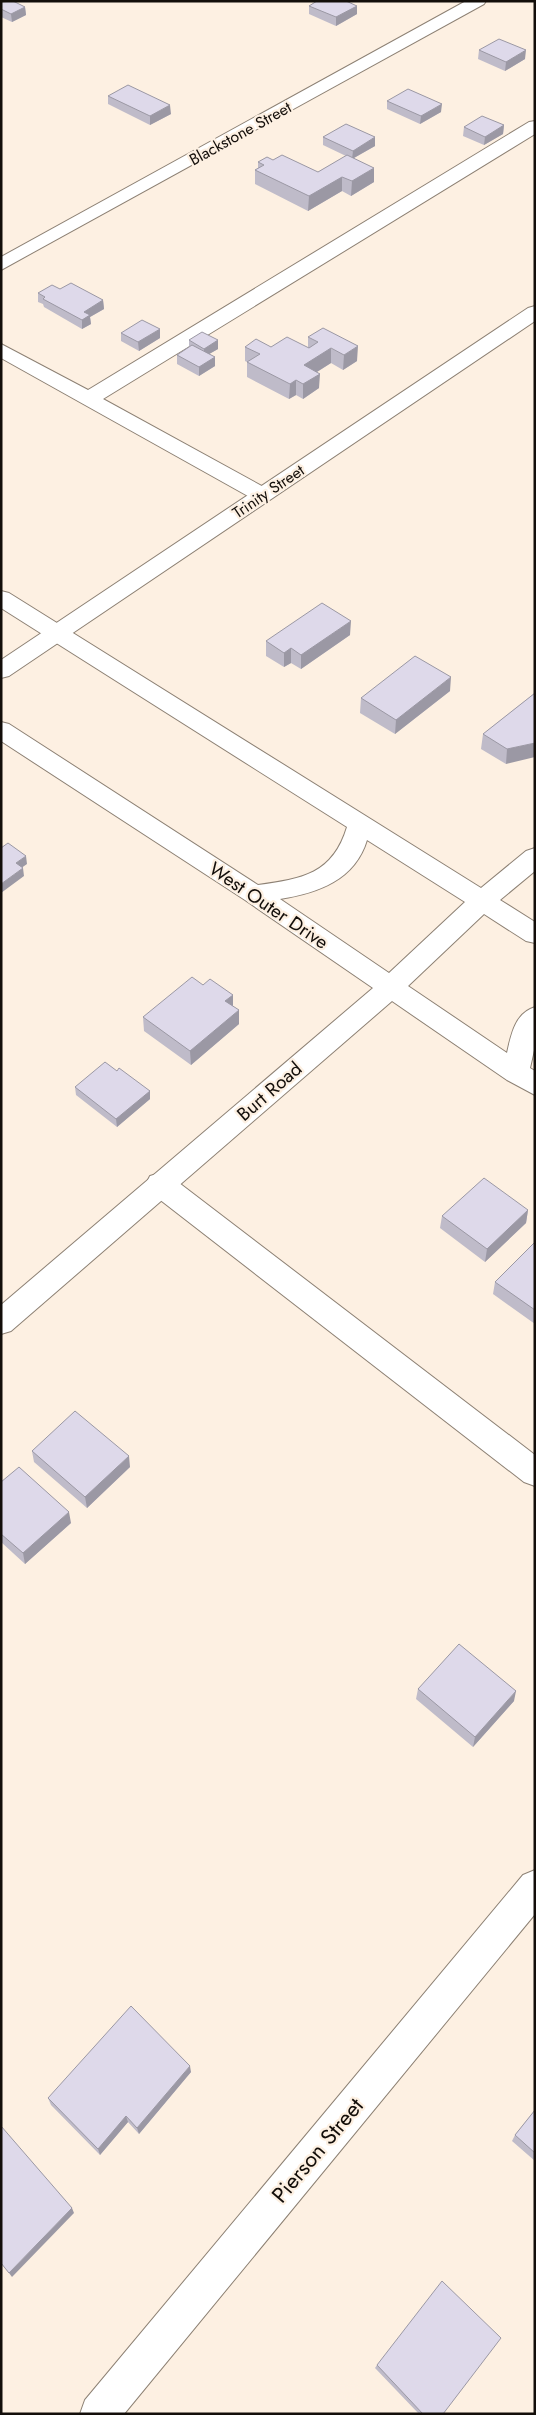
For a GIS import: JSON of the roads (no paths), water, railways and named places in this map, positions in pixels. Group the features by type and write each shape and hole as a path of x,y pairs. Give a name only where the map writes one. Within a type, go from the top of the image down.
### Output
{"street":[{"name":"Blackstone Street","path":"1,265 478,1"},
{"path":"90,398 535,126"},
{"name":"Trinity Street","path":"1,670 535,312"},
{"path":"1,350 262,495"},
{"path":"1,598 535,934"},
{"name":"West Outer Drive","path":"1,730 254,894 526,1079"},
{"path":"254,894 297,888 326,878 345,861 356,842 360,823"},
{"name":"Burt Road","path":"1,1322 390,988 482,901 535,857"},
{"path":"526,1079 525,1031 535,1017"},
{"path":"160,1184 535,1473"},
{"name":"Pierson Street","path":"99,2414 535,1887"}]}
